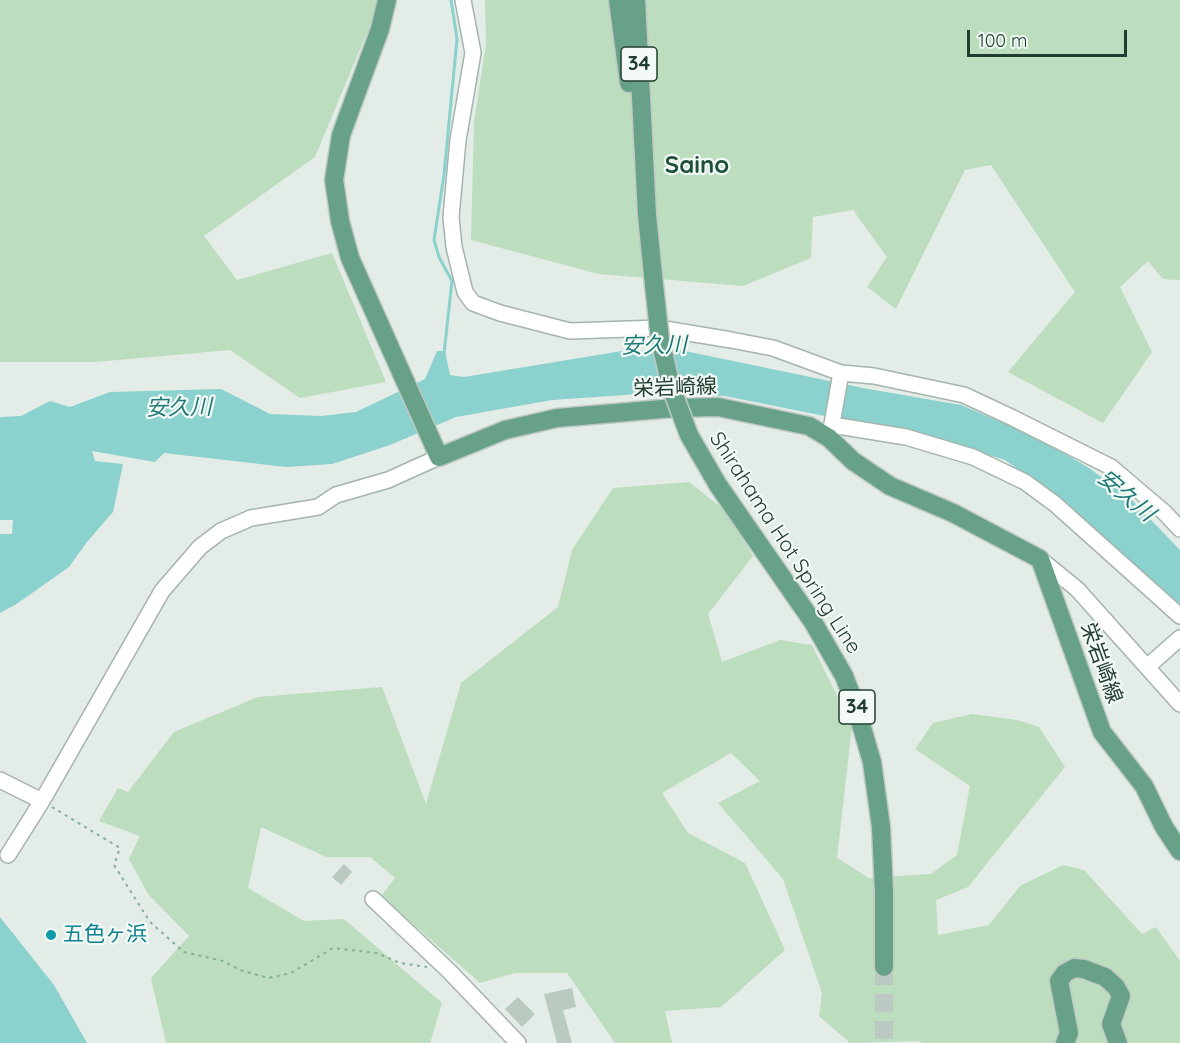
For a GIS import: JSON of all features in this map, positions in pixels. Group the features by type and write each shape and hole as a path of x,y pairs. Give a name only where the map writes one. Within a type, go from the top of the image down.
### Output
{"main road":[{"path":"387,0 380,29 340,135 334,180 340,221 350,258 439,458"},
{"path":"618,0 647,215"},
{"name":"Shirahama Hot Spring Line","path":"638,0 647,215 662,347 677,405 689,435 718,485 813,622 844,676 855,704 872,762 880,815 884,893 884,967"},
{"name":"栄岩崎線","path":"439,458 505,430 557,418 674,408 718,407 831,431 853,461 890,486 953,513 1040,559 1102,732 1144,786 1164,827 1180,851"},
{"path":"1065,1043 1070,1033 1059,981 1065,973 1074,968 1084,969 1105,977 1116,987 1120,996 1111,1024 1118,1043"}],"street":[{"path":"463,0 473,53 458,140 451,217 454,247 465,292 473,303 500,313 570,331 659,328 731,340 773,348 841,376 874,376 964,395 1111,467 1164,512 1180,529"},
{"path":"841,376 831,431 906,437 973,457 1025,482 1055,504 1180,616"},
{"path":"8,855 42,801 162,591 200,547 220,531 251,518 318,507 336,495 388,480 439,458"},
{"path":"1040,559 1077,590 1180,704"},
{"path":"1147,667 1177,646"},
{"path":"0,780 42,801"},
{"path":"374,899 449,971 518,1043"}],"path":[{"path":"42,801 120,849 114,866 150,922 184,952 223,961 240,970 268,978 291,974 333,948 377,953 400,963 449,971"}],"green space":[{"path":"0,0 377,0 374,16 315,157 204,236 237,280 332,253 386,382 300,398 230,350 95,362 0,362"},
{"path":"485,0 1180,0 1180,280 1163,279 1148,261 1120,287 1152,352 1103,423 1008,372 1075,292 991,165 965,170 896,309 867,287 887,257 853,210 813,217 811,258 743,286 599,274 471,240 474,122 486,44"},
{"path":"689,482 727,512 753,556 708,614 722,662 780,640 812,645 852,726 837,858 869,878 931,874 957,855 970,786 915,749 933,723 972,714 1017,720 1039,727 1065,767 968,887 936,900 938,935 989,925 1020,886 1063,865 1084,870 1142,934 1156,927 1180,961 1180,1043 923,1043 918,1041 850,1043 819,1016 822,993 783,879 718,803 760,781 731,753 662,793 688,833 745,863 785,950 721,1007 665,1011 672,1043 615,1043 567,973 515,973 480,983 381,896 395,878 370,857 326,857 261,827 248,888 304,921 344,919 442,1003 430,1043 166,1043 151,978 189,936 148,894 129,859 140,836 99,821 118,788 128,792 174,732 258,697 382,687 426,804 461,683 558,607 572,550 613,488"}],"water":[{"name":"安久川","path":"680,350 868,389 961,405 1038,438 1089,468 1129,497 1180,550 1180,608 1068,505 1005,460 934,438 725,396 653,393 552,400 456,417 390,445 332,464 286,467 164,453 155,462 92,451 95,461 123,464 113,512 69,567 0,613 0,534 12,534 13,520 0,520 0,417 21,416 50,401 70,407 110,392 221,389 270,414 321,416 356,412 425,379 437,351 445,351 450,375 464,377 622,351"},
{"path":"0,917 54,985 87,1043 0,1043"}],"building":[{"path":"344,864 352,872 341,885 332,877"},
{"path":"572,988 576,1007 563,1010 572,1043 557,1043 544,994"},
{"path":"518,997 535,1014 522,1027 505,1009"}],"waterway":[{"path":"444,354 452,281 439,257 434,240 444,175 457,39 451,0"}],"tunnel":[{"path":"884,967 884,1043"}],"place":[{"name":"五色ヶ浜","path":"51,935"}],"district":[{"name":"Saino","path":"697,166"}]}
